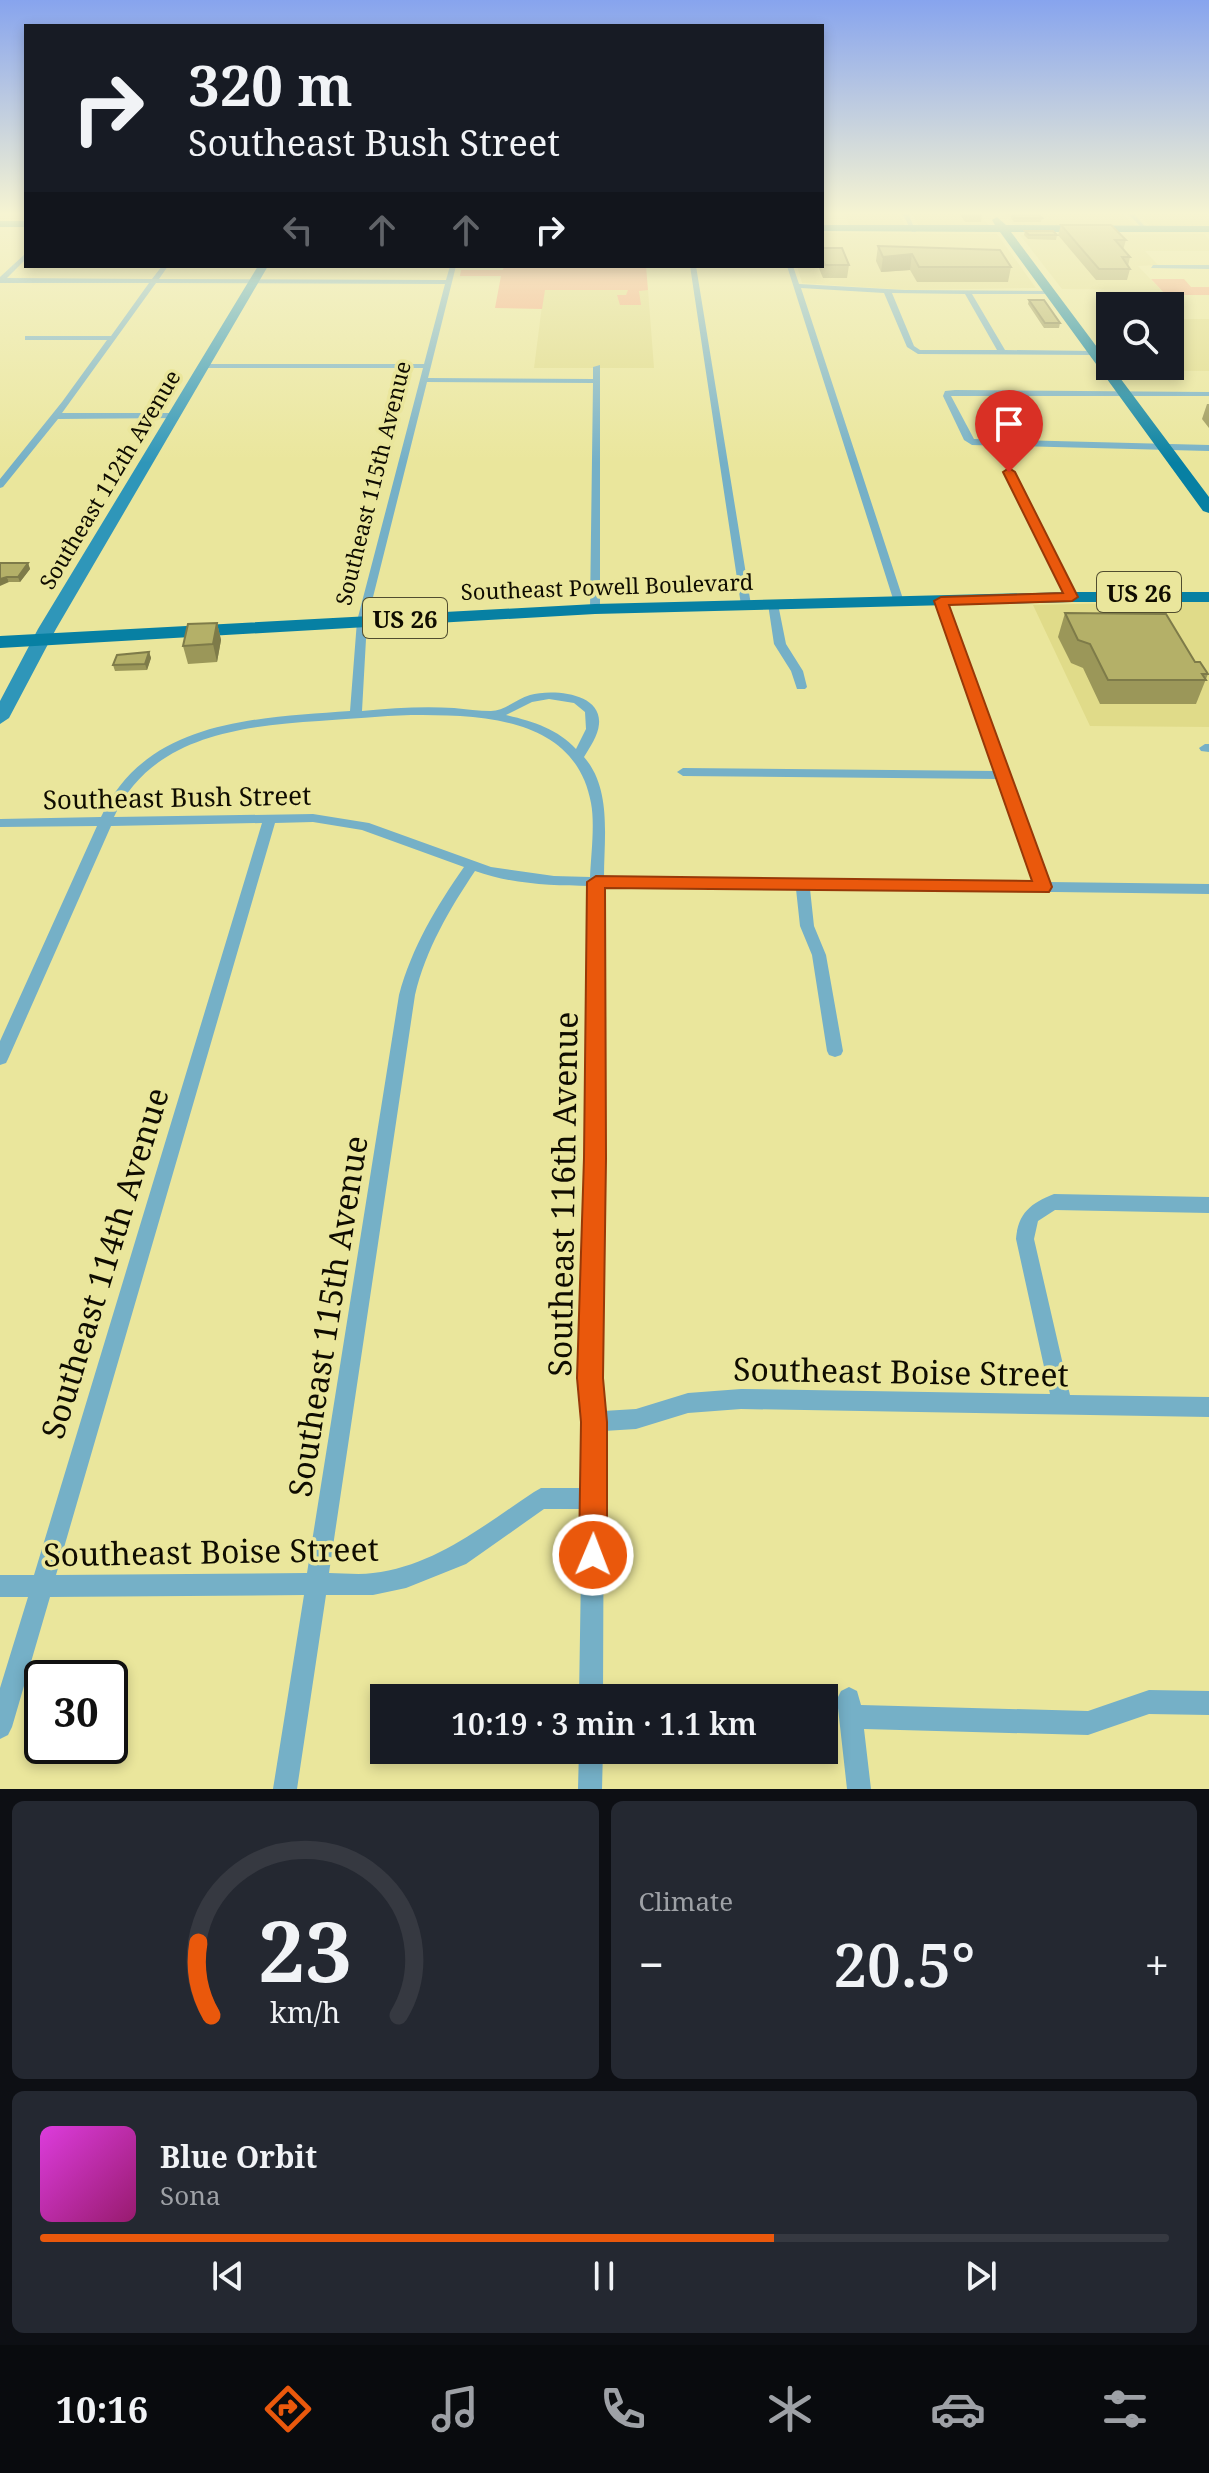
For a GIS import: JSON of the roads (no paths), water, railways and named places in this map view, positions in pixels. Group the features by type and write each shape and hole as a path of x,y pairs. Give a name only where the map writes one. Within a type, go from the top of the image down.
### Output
{"main road":[{"name":"Southeast 112th Avenue","path":"0,718 42,639 244,296"},
{"path":"1053,296 1209,508"},
{"name":"Southeast Powell Boulevard","path":"0,642 595,609 1209,594"}],"street":[{"path":"0,485 143,296"},
{"name":"Southeast 115th Avenue","path":"356,715 362,621 444,296"},
{"path":"698,296 746,605"},
{"path":"800,296 899,602"},
{"path":"889,296 911,347 918,352 1094,353"},
{"path":"970,296 1002,352"},
{"path":"28,338 114,338"},
{"path":"203,366 426,366"},
{"path":"595,609 597,367"},
{"path":"423,380 596,381"},
{"path":"1209,394 948,393 968,440 972,442 1209,448"},
{"path":"54,416 174,416"},
{"path":"1009,472 1072,597"},
{"path":"941,601 1043,887"},
{"path":"773,604 780,644 797,671 801,687"},
{"path":"0,1059 114,803 141,768 186,741 239,724 446,711 497,715 547,733 579,755 592,729 594,717 587,707 572,699 554,696 533,698 497,715"},
{"name":"Southeast 116th Avenue","path":"579,755 596,786 598,804 590,1378 594,1422 591,1684"},
{"path":"683,772 1003,775"},
{"name":"Southeast 114th Avenue","path":"0,1727 270,817"},
{"name":"Southeast Bush Street","path":"0,823 313,818 364,826 471,867 526,879 1209,889"},
{"name":"Southeast 115th Avenue","path":"285,1789 413,965 439,912 471,867"},
{"path":"802,884 807,926 819,955 835,1051"},
{"path":"1062,1404 1025,1239 1026,1222 1036,1208 1054,1202 1209,1205"},
{"name":"Southeast Boise Street","path":"594,1422 636,1419 688,1403 741,1399 1209,1407"},
{"name":"Southeast Boise Street","path":"0,1586 373,1584 406,1577 474,1548 541,1499 593,1498"},
{"path":"859,1789 850,1708 1088,1723 1149,1702 1209,1703"},
{"path":"590,1789 591,1764"}]}
